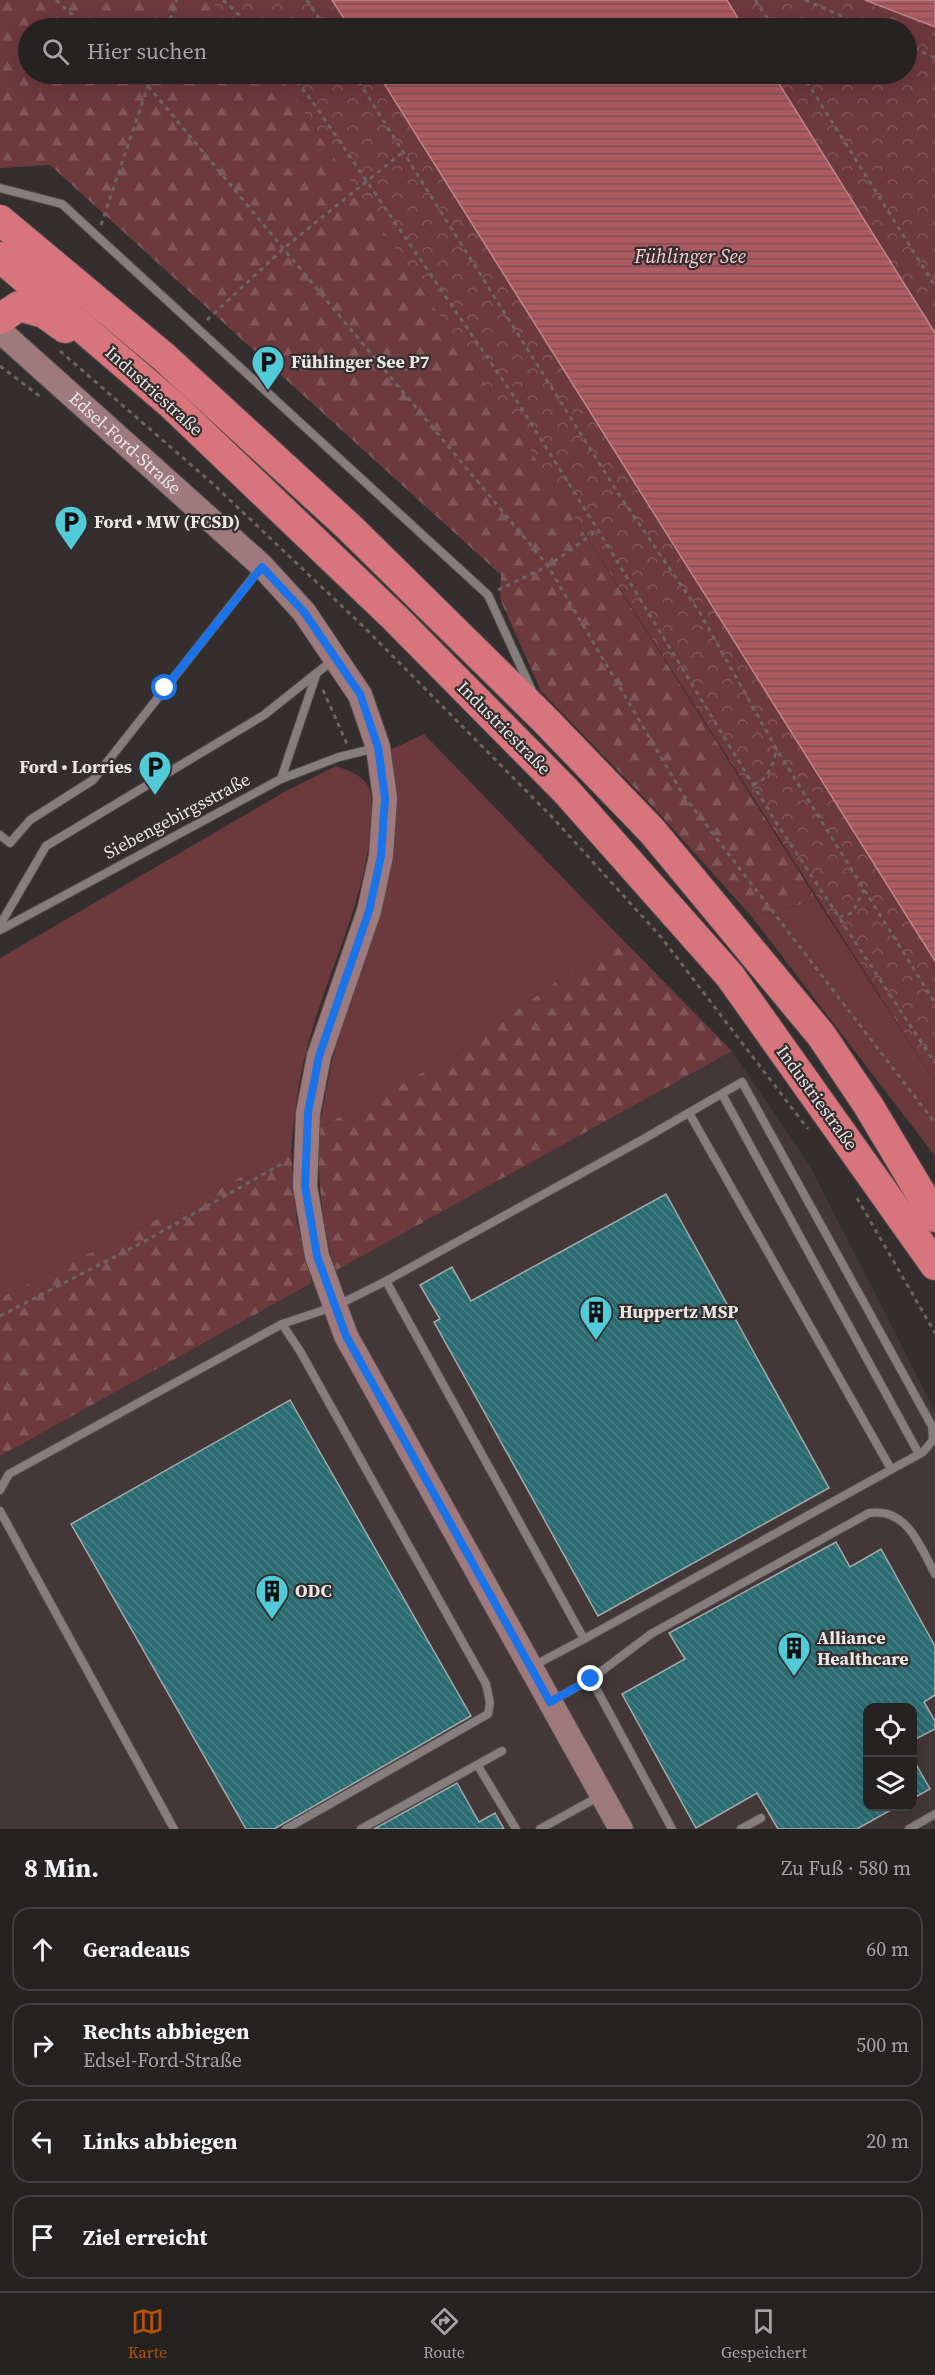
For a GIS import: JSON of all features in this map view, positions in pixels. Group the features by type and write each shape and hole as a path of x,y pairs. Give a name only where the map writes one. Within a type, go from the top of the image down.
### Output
{"highway":[{"name":"Industriestraße","path":"0,220 173,365 349,527 544,719 660,840 820,1035 868,1105 935,1217"},
{"name":"Industriestraße","path":"0,257 171,404 394,617 566,791 730,976 934,1264"},
{"path":"0,319 20,306 44,313 171,404"},
{"path":"868,1105 918,1160 935,1186"}],"street":[{"name":"Edsel-Ford-Straße","path":"0,331 262,567 304,612 360,694 378,747 385,798 381,856 369,911 319,1056 308,1113 305,1186 317,1256 346,1336 621,1829"}],"lane":[{"path":"0,188 62,204 98,234 488,594 544,719"},
{"path":"0,835 10,843 30,820 93,780 262,567"},
{"path":"0,928 46,846 264,715 316,675 335,657"},
{"path":"281,779 316,675"},
{"name":"Siebengebirgsstraße","path":"0,928 281,779 339,757 378,747"},
{"path":"0,1490 9,1474 74,1438 282,1324 336,1306 386,1281 742,1082 932,1426 933,1440 919,1454 530,1668"},
{"path":"722,1094 919,1454"},
{"path":"689,1113 891,1469"},
{"path":"386,1281 584,1639"},
{"path":"282,1324 306,1362 486,1684 490,1703 488,1714 286,1829"},
{"path":"0,1511 174,1829"},
{"path":"550,1702 591,1679 651,1634 869,1513 879,1511 895,1515 908,1525 935,1574"},
{"path":"591,1679 672,1829"},
{"path":"361,1829 502,1751"},
{"path":"478,1766 516,1829"},
{"path":"540,1829 601,1795"},
{"path":"909,1829 935,1814"},
{"path":"741,1829 760,1818"}],"path":[{"path":"56,0 76,18"},
{"path":"171,18 177,0"},
{"path":"223,0 242,18"},
{"path":"308,0 319,18"},
{"path":"755,0 767,18"},
{"path":"805,0 846,18"},
{"path":"917,49 935,58"},
{"path":"298,84 515,398 753,784 935,1063"},
{"path":"360,84 618,493 700,613 777,750 935,1004"},
{"path":"808,84 935,286"},
{"path":"98,234 148,86"},
{"path":"148,86 548,566 684,796 935,1123"},
{"path":"200,328 284,248 404,152"},
{"path":"57,349 212,483 365,628 552,817 661,937 809,1130"},
{"path":"488,594 548,566 598,530"},
{"path":"753,784 765,778 777,750"},
{"path":"839,918 852,913 864,890"},
{"path":"0,1316 145,1241 285,1162"},
{"path":"855,1195 935,1333"}],"shaded area":[{"path":"732,1051 810,1166 935,1411 935,1829 0,1829 0,1456"}],"green space":[{"path":"0,0 239,0 246,18 18,18 18,84 285,84 551,481 817,900 752,917 656,810 541,691 500,599 501,575 50,165 0,168"},
{"path":"208,0 332,0 344,18 232,18"},
{"path":"727,0 865,0 912,18 738,18"},
{"path":"917,20 935,27 935,333 779,84 917,84"},
{"path":"285,84 384,84 935,961 935,1082 551,481"},
{"path":"424,734 619,936 455,1055 319,1128 332,1060 392,862 396,806 390,750"},
{"path":"336,766 359,776 369,788 372,804 368,850 354,907 307,1048 297,1100 291,1152 0,1298 0,958 286,791"},
{"path":"817,900 935,1082 935,1156 752,917"},
{"path":"619,936 732,1051 335,1271 321,1200 319,1128 455,1055"},
{"path":"291,1152 297,1223 312,1283 0,1456 0,1298"}],"water":[{"path":"332,0 727,0 738,18 344,18"},
{"path":"865,0 935,0 935,27 917,20 917,18"},
{"name":"Fühlinger See","path":"384,84 779,84 935,333 935,961"}],"building":[{"path":"666,1194 829,1488 598,1616 434,1322 440,1319 420,1285 452,1267 471,1301"},
{"name":"ODC","path":"290,1400 471,1716 274,1829 246,1829 71,1524"},
{"name":"Alliance Healthcare","path":"836,1542 850,1567 881,1549 935,1646 935,1695 924,1702 935,1721 935,1729 917,1738 917,1703 863,1703 863,1811 889,1811 857,1829 778,1829 757,1793 696,1828 622,1694 685,1659 669,1633"},
{"path":"917,1766 930,1789 917,1796"},
{"path":"457,1783 479,1822 495,1813 504,1829 374,1829"}],"place":[{"name":"Fühlinger See P7","path":"268,391"},
{"name":"Ford • MW (FCSD)","path":"71,551"},
{"name":"Ford • Lorries","path":"155,796"},
{"name":"Huppertz MSP","path":"596,1341"},
{"name":"ODC","path":"272,1620"},
{"name":"Alliance Healthcare","path":"794,1677"}],"route":[{"path":"165,688 262,567 304,612 360,694 378,747 385,798 381,856 369,911 319,1056 308,1113 305,1186 317,1256 346,1336 550,1702 591,1679"}]}
